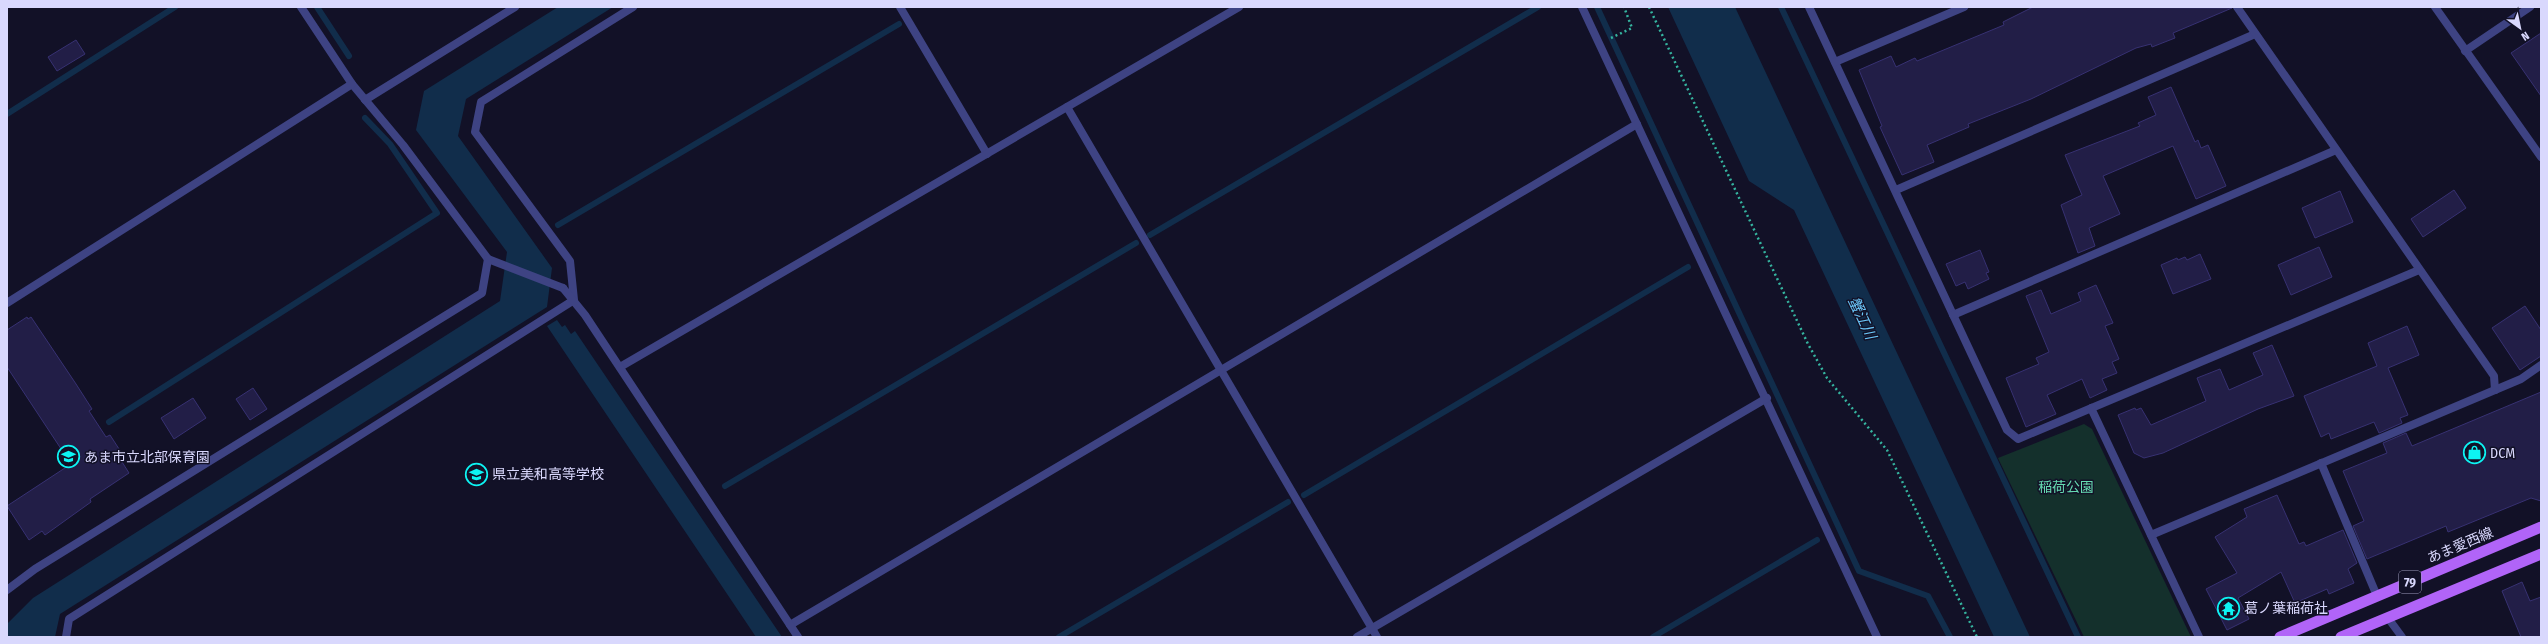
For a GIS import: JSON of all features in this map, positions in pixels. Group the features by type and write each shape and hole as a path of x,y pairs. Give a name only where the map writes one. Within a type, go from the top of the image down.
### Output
{"main road":[{"name":"あま愛西線","path":"2280,637 2541,527"},
{"name":"79","path":"2341,637 2541,554"}],"street":[{"path":"301,7 352,84 403,145 492,260 563,288 574,300 620,367 798,637"},
{"path":"365,100 515,7"},
{"path":"574,300 570,262 476,132 481,102 633,7"},
{"path":"900,7 987,154"},
{"path":"620,367 1239,7"},
{"path":"1582,7 1767,398 1877,637"},
{"path":"1809,7 1896,190 2007,430 2018,440 2419,270"},
{"path":"1835,62 1964,7"},
{"path":"2237,7 2494,376 2495,390"},
{"path":"2435,7 2541,157"},
{"path":"2465,51 2530,7"},
{"path":"1896,190 2255,34"},
{"path":"7,303 352,84"},
{"path":"1067,107 1377,637"},
{"path":"790,625 1637,124"},
{"path":"1953,315 2336,150"},
{"path":"7,590 35,569 482,293 492,260"},
{"path":"66,637 69,619 574,300"},
{"path":"2151,535 2521,379 2541,365"},
{"path":"1357,637 1767,398"},
{"path":"2091,408 2199,637"},
{"path":"2321,463 2377,596"},
{"path":"2388,618 2402,637"}],"path":[{"path":"1607,40 1632,28 1624,7"},
{"path":"1648,7 1808,344 1827,378 1887,450 1977,637"}],"green space":[{"name":"稲荷公園","path":"2084,424 2092,429 2191,637 2084,637 1998,458"}],"water":[{"path":"558,7 613,7 466,99 458,136 552,268 547,307 60,614 55,637 7,637 7,624 33,598 500,301 507,252 416,130 424,91"},
{"name":"蟹江川","path":"1668,7 1735,7 2030,637 1994,637 1794,210 1749,181"},
{"path":"557,320 562,327 565,325 571,334 575,331 782,637 756,637 547,326"}],"building":[{"path":"2033,7 2232,8 2173,33 2175,38 2152,47 2151,44 2136,48 2031,99 1968,124 1969,127 1927,145 1934,162 1902,175 1880,127 1882,126 1859,70 1891,56 1896,67 1915,58 1917,61 2004,25 2003,22"},
{"path":"2541,33 2541,96 2511,53"},
{"path":"76,40 85,54 57,71 48,57"},
{"path":"2171,87 2195,142 2198,140 2201,148 2208,145 2226,186 2196,199 2173,146 2103,176 2120,214 2089,228 2095,246 2078,253 2061,205 2082,195 2065,155 2140,126 2138,123 2156,115 2148,97"},
{"path":"2454,190 2466,208 2423,237 2411,219"},
{"path":"2340,191 2353,222 2315,238 2302,208"},
{"path":"2319,247 2332,277 2291,295 2278,265"},
{"path":"1980,250 1989,272 1986,273 1989,279 1968,289 1965,282 1956,286 1946,264"},
{"path":"2200,254 2211,279 2173,294 2161,265 2177,258 2178,260 2185,257 2187,260"},
{"path":"2096,285 2113,323 2105,326 2119,359 2112,362 2117,373 2102,379 2107,390 2090,398 2082,379 2047,395 2056,414 2026,427 2006,378 2039,364 2036,358 2049,352 2026,296 2041,290 2051,314 2081,301 2078,293"},
{"path":"2525,306 2541,330 2541,356 2520,370 2492,328"},
{"path":"27,317 28,319 31,317 76,384 92,409 89,411 106,437 110,435 121,452 117,454 129,473 90,499 91,502 45,535 42,531 29,540 7,506 71,464 7,367 7,330"},
{"path":"2407,326 2419,355 2388,368 2408,415 2400,418 2402,423 2379,433 2374,422 2331,439 2329,433 2321,437 2304,396 2377,366 2368,343"},
{"path":"2272,345 2294,396 2258,409 2163,453 2144,458 2134,453 2118,415 2135,408 2136,410 2141,408 2151,425 2206,401 2197,378 2220,369 2229,390 2263,375 2253,353"},
{"path":"253,388 267,409 250,420 236,399"},
{"path":"2541,392 2541,501 2531,498 2448,532 2446,526 2367,559 2353,526 2364,521 2343,471 2387,453 2383,443 2406,433 2412,446"},
{"path":"193,398 206,418 174,439 161,418"},
{"path":"2277,495 2299,544 2304,542 2306,546 2343,530 2357,563 2348,569 2354,583 2329,594 2327,589 2295,603 2281,572 2238,598 2249,619 2227,630 2206,589 2237,573 2215,537 2247,517 2244,509"},
{"path":"2522,582 2530,601 2541,597 2541,637 2521,637 2502,591"}],"waterway":[{"path":"7,114 175,7"},
{"path":"317,7 349,56"},
{"path":"1150,235 1538,7"},
{"path":"1597,7 1859,571 1928,596 1950,637"},
{"path":"1781,7 2078,637"},
{"path":"558,225 899,24"},
{"path":"109,422 437,213 390,144 365,118"},
{"path":"725,486 1136,243"},
{"path":"1304,495 1688,267"},
{"path":"1059,637 1288,502"},
{"path":"1653,637 1817,540"}],"place":[{"name":"DCM","path":"2475,453"},
{"name":"あま市立北部保育園","path":"68,457"},
{"name":"県立美和高等学校","path":"477,474"},
{"name":"葛ノ葉稲荷社","path":"2228,608"}]}
